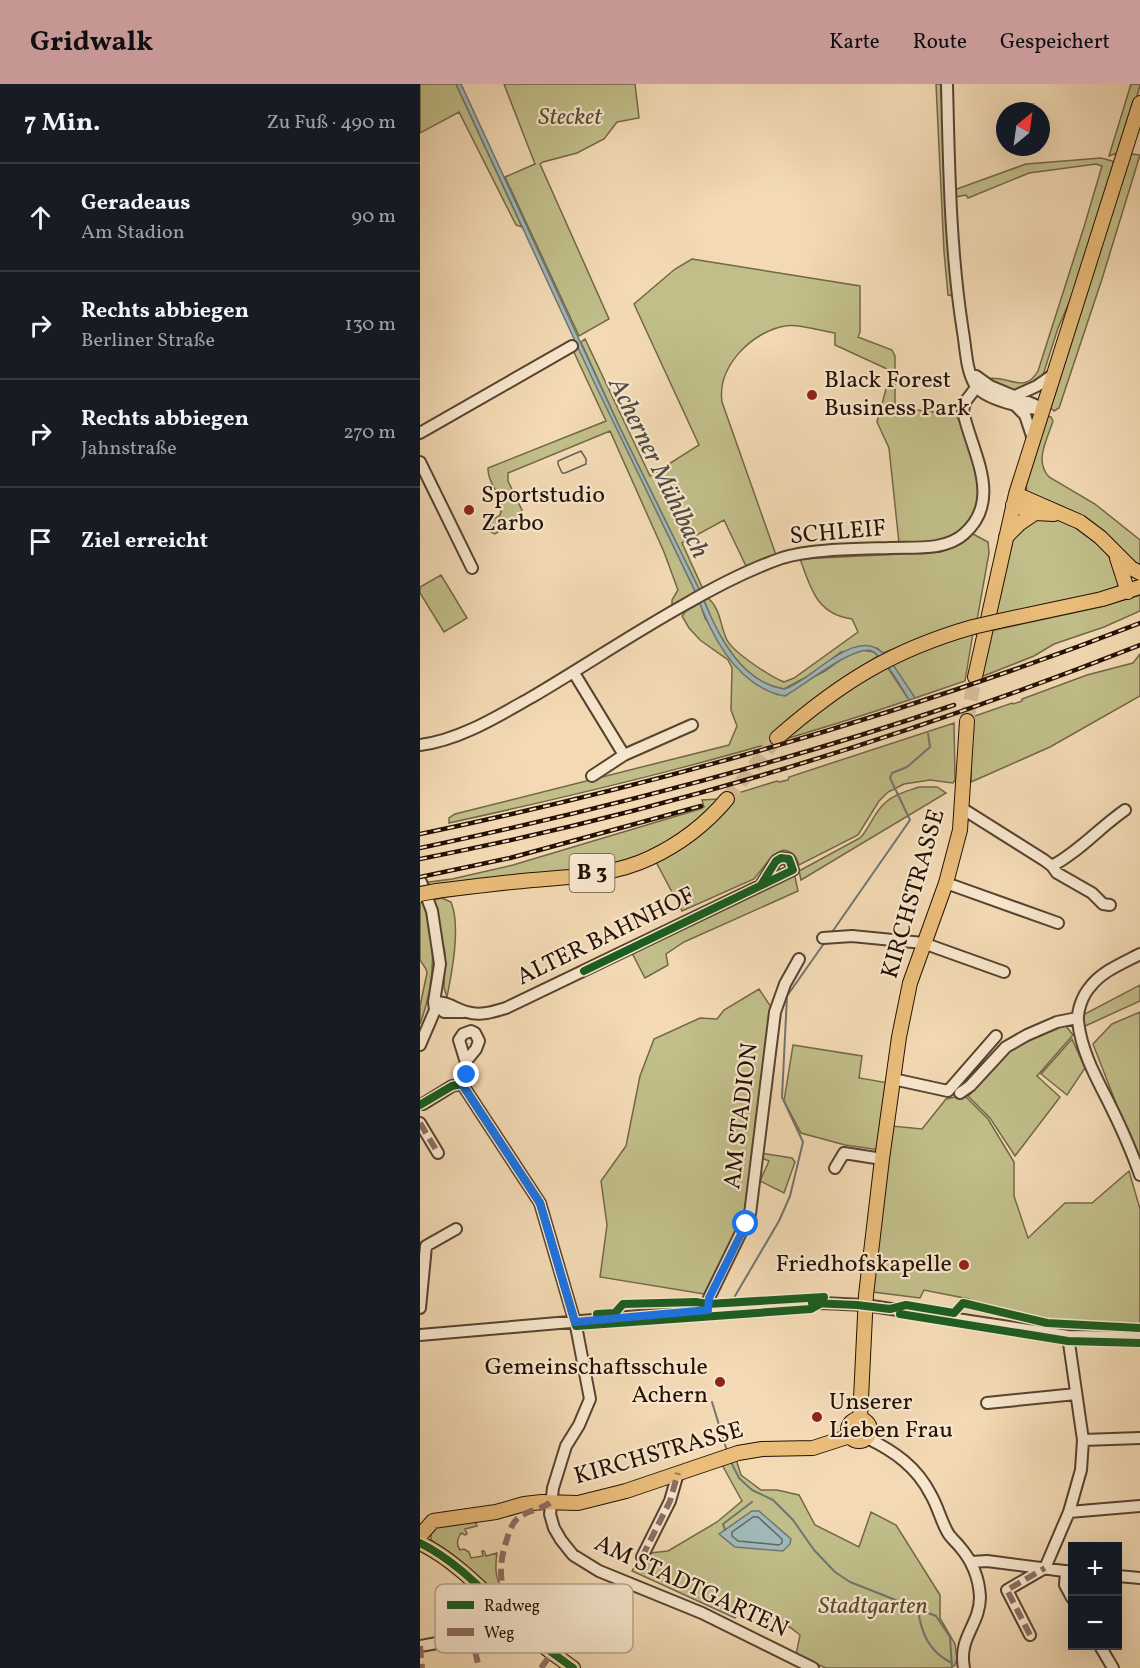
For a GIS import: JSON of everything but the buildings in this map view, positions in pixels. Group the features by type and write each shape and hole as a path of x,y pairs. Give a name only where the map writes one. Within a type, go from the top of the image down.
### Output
{"main road":[{"path":"975,677 1014,499 1140,103"},
{"path":"1014,499 1035,513 1059,514"},
{"path":"1014,499 1080,522 1091,529 1135,570 1134,589"},
{"path":"1005,539 1018,524 1035,513"},
{"path":"1114,551 1134,589"},
{"path":"777,738 843,684 895,654 938,637 973,627 1134,589"},
{"name":"KIRCHSTRASSE","path":"860,1419 865,1305 899,1037 910,983 946,883 960,830 967,721"},
{"name":"B 3","path":"421,888 436,891 566,878 633,865 675,844 697,828 727,799"},
{"path":"860,1419 866,1422 870,1432 867,1438 857,1441 849,1436 849,1426 860,1419"},
{"name":"KIRCHSTRASSE","path":"420,1536 433,1521 496,1512 524,1504 578,1503 598,1499 729,1456 762,1449 813,1448 849,1436"},
{"path":"420,1543 443,1556 476,1584"},
{"path":"554,1653 573,1668"}],"street":[{"path":"946,84 950,215 958,299 969,372 979,384 1015,400 1043,409"},
{"path":"420,433 572,346"},
{"path":"1015,400 1054,374"},
{"name":"SCHLEIF","path":"420,744 450,739 512,708 574,673 639,630 719,584 783,558 820,552 938,546 963,536 977,518 982,505 982,474 963,411 965,402 979,384"},
{"path":"1015,400 1025,415 1033,439"},
{"path":"420,462 472,568"},
{"path":"574,673 624,755"},
{"path":"592,776 624,755 692,724"},
{"path":"963,810 1052,866 1057,873 1092,893 1103,903 1110,905"},
{"path":"1052,866 1071,856 1125,810"},
{"path":"946,883 1058,923"},
{"name":"ALTER BAHNHOF","path":"434,1002 444,1012 482,1014 506,1008 761,885"},
{"path":"420,1045 435,1010 439,970 439,952 432,911 421,888"},
{"path":"827,938 852,936 923,943 1004,972"},
{"path":"1140,954 1102,975 1089,987 1081,1000 1077,1018 1086,1056 1140,1175"},
{"name":"AM STADION","path":"708,1310 709,1298 750,1214 776,1012 785,984 799,959"},
{"path":"420,1029 434,1002"},
{"path":"960,1093 970,1086 1006,1047 1047,1026 1077,1018"},
{"path":"893,1079 948,1091 996,1036"},
{"path":"462,1084 468,1069 467,1060"},
{"path":"423,1104 452,1086 462,1084"},
{"path":"462,1084 540,1203 575,1322 590,1399 561,1458 551,1502"},
{"path":"420,1123 438,1153"},
{"path":"835,1168 844,1153 882,1159"},
{"path":"420,1308 426,1246 456,1229"},
{"path":"420,1335 708,1310 822,1303 865,1305 1068,1336 1140,1337"},
{"path":"1030,1635 1007,1590 1045,1568 1069,1512 1081,1470 1083,1440 1068,1336"},
{"path":"987,1403 1076,1394"},
{"path":"867,1438 894,1452 920,1478 931,1495 950,1536 971,1562 979,1586 979,1605 963,1645 964,1668"},
{"path":"1083,1440 1140,1438"},
{"path":"642,1557 670,1501 678,1473"},
{"name":"AM STADTGARTEN","path":"551,1502 550,1514 554,1528 567,1548 580,1560 598,1571 630,1584"},
{"path":"1069,1512 1140,1506"},
{"path":"971,1562 987,1561 1068,1571"},
{"path":"1068,1574 1065,1585 1068,1591"},
{"path":"1122,1576 1140,1578"},
{"name":"AM STADTGARTEN","path":"633,1585 702,1613 813,1668"},
{"path":"420,1646 435,1643"},
{"path":"1102,1650 1113,1668"}],"green space":[{"path":"420,84 456,84 522,227 516,225 459,112 420,133"},
{"name":"Stecket","path":"504,84 635,84 639,118 617,122 604,139 577,153 540,164 609,319 579,336 505,177 535,164"},
{"path":"936,84 941,84 946,217 954,296 948,295 944,252"},
{"path":"1131,84 1140,84 1140,86 1121,148 1117,153 1109,156"},
{"path":"1140,155 1059,408 1054,411 1049,406 1126,156"},
{"path":"1101,158 1115,164 1078,282 1058,328 1043,375 1038,382 1015,391 986,379 1027,382 1038,371 1102,166 1096,164 1029,173 968,198 966,195 955,197 954,190 1026,164"},
{"path":"692,259 860,286 860,332 858,337 892,350 895,356 895,408 956,414 969,445 978,480 975,514 966,528 944,540 899,543 889,448 877,422 889,371 835,345 835,333 803,326 785,326 760,335 739,353 725,376 722,389 722,402 776,555 746,566 724,520 682,543 703,589 700,591 620,428 581,342 585,339 650,476 699,445 634,304 675,269"},
{"path":"577,345 696,593 675,605 672,604 672,600 678,590 664,552 610,431 508,473 508,481 522,510 518,519 495,534 489,531 491,521 500,515 501,503 490,480 488,468 606,421 572,348"},
{"path":"1048,416 1053,421 1043,450 1042,464 1045,471 1049,477 1095,504 1140,540 1140,570 1027,493 1026,483 1045,418"},
{"path":"1049,518 1075,526 1095,539 1110,558 1120,583 1114,590 993,616 1004,565 1013,538 1026,522"},
{"path":"973,534 988,542 989,553 977,620 883,653 877,648 841,652 810,675 784,689 756,678 733,656 716,628 704,600 708,598 715,607 731,645 753,664 784,682 794,678 858,632 852,619 830,612 817,598 800,559 941,552"},
{"path":"441,575 467,618 444,632 420,593 420,587"},
{"path":"1140,595 1140,611 1104,627 1054,644 1034,656 981,677 990,631 1100,607"},
{"path":"700,603 705,618 735,665 778,695 825,671 846,656 862,650 874,652 878,656 823,693 771,735 886,665 909,700 796,736 681,768 449,823 449,818 455,814 729,745 737,726 731,710 732,668 728,660 700,640 682,616"},
{"path":"973,633 965,681 915,698 891,663 939,642"},
{"path":"1140,654 1140,696 1050,747 971,782 972,717 1022,701 1022,699 1087,675 1133,663"},
{"path":"954,723 955,780 953,783 930,780 904,784 888,792 879,801 858,835 799,865 794,854 783,850 773,855 754,879 682,911 655,860 719,817 733,800 702,817 650,854 610,868 430,886 428,882 513,865 700,809 704,807 702,800 719,799 777,781 788,780 789,777"},
{"path":"919,787 937,787 946,793 801,880 799,871 860,838 881,807 889,800"},
{"path":"792,875 795,877 798,891 684,942 666,954 668,965 645,978 632,953"},
{"path":"442,898 451,902 455,923 455,949 447,997 444,988 445,953 433,900"},
{"path":"425,902 431,933 432,964 429,994 420,1024 420,1006 427,973 420,960 420,903"},
{"path":"1140,985 1140,1001 1083,1027 1083,1015"},
{"path":"759,989 773,1010 749,1209 704,1294 600,1277 607,1225 601,1181 626,1146 640,1076 654,1039 700,1018 717,1019 724,1010"},
{"path":"1140,1012 1140,1165 1093,1044 1112,1024"},
{"path":"1066,1026 1073,1035 1037,1076 1060,1097 1015,1156 990,1118 968,1096 1000,1060 1017,1046 1036,1035"},
{"path":"1072,1039 1085,1068 1067,1095 1041,1074"},
{"path":"793,1045 862,1056 859,1078 889,1083 880,1150 845,1145 801,1133 784,1101"},
{"path":"964,1095 988,1119 1014,1162 1014,1196 1028,1238 1065,1203 1092,1203 1129,1171 1140,1209 1140,1324 1046,1319 924,1290 920,1298 873,1292 892,1126 922,1129 946,1099"},
{"path":"760,1153 792,1158 795,1162 784,1193 760,1181 769,1161 759,1157"},
{"name":"Stadtgarten","path":"736,1459 741,1475 761,1490 777,1490 799,1495 815,1525 859,1547 871,1512 896,1525 940,1595 940,1618 955,1644 957,1659 955,1665 951,1668 826,1668 796,1655 800,1635 744,1603 735,1618 632,1571 641,1554 668,1551 717,1522 742,1501 721,1463"},
{"path":"475,1521 477,1526 465,1529 467,1534 465,1535 461,1533 458,1546 460,1550 464,1549 469,1552 471,1558 483,1556 482,1551 486,1556 497,1553 496,1572 500,1584 486,1584 431,1540 431,1532 435,1526"}],"water":[{"path":"456,84 461,84 620,428 730,652 754,676 784,689 839,654 854,647 866,645 877,648 885,656 915,698 909,700 887,666 872,651 854,654 842,660 785,696 768,691 753,682 728,657 709,626 696,593 594,382"},
{"path":"752,1511 759,1511 791,1539 790,1544 783,1551 735,1547 719,1534"}],"waterway":[{"name":"Acherner Mühlbach","path":"830,935 910,820 890,778 892,773 907,767 930,747 928,734"},
{"name":"Acherner Mühlbach","path":"735,1296 779,1221 790,1196 803,1142 782,1097 787,996 825,942"},
{"name":"Acherner Mühlbach","path":"712,1402 727,1451"},
{"name":"Acherner Mühlbach","path":"731,1462 739,1478 752,1490 773,1500 793,1520 814,1550 835,1572 850,1582 936,1616 950,1637 952,1668"},
{"path":"725,1530 723,1524 752,1502"},
{"path":"918,1611 928,1642 944,1659 952,1663"}],"tunnel":[{"path":"967,721 975,677"},
{"path":"727,799 777,738"}],"railway":[{"path":"420,834 603,792 784,744 963,687 1140,623"},
{"path":"420,859 604,818 785,768 964,710 1140,645"},
{"path":"420,848 622,802 822,747 954,705"},
{"path":"420,877 510,858 701,806"}],"marked path":[{"path":"420,1123 438,1153"},
{"path":"642,1557 670,1501 678,1473"},
{"path":"502,1584 502,1557 512,1525 526,1513 551,1502"},
{"path":"1030,1635 1007,1590 1045,1568"},
{"path":"420,1646 422,1668"},
{"path":"475,1653 479,1668"},
{"path":"541,1668 549,1657"}],"cycle path":[{"path":"584,971 793,870 789,859 781,858 776,861 761,885"},
{"path":"420,1105 452,1086 462,1084 540,1203 576,1326 811,1309 822,1303"},
{"path":"597,1314 615,1313 623,1304 696,1302 708,1304 824,1297"},
{"path":"812,1303 890,1309 906,1305 954,1313 963,1303 1047,1323 1140,1328"},
{"path":"900,1314 1068,1341 1140,1343"},
{"path":"420,1543 449,1561 477,1584"},
{"path":"553,1653 573,1668"}],"place":[{"name":"Black Forest Business Park","path":"812,395"},
{"name":"Sportstudio Zarbo","path":"469,510"},
{"name":"Friedhofskapelle","path":"964,1265"},
{"name":"Gemeinschaftsschule Achern","path":"720,1382"},
{"name":"Unserer Lieben Frau","path":"817,1417"}],"route":[{"path":"467,1075 462,1084 540,1203 575,1322 708,1310 709,1298 746,1224"}]}
